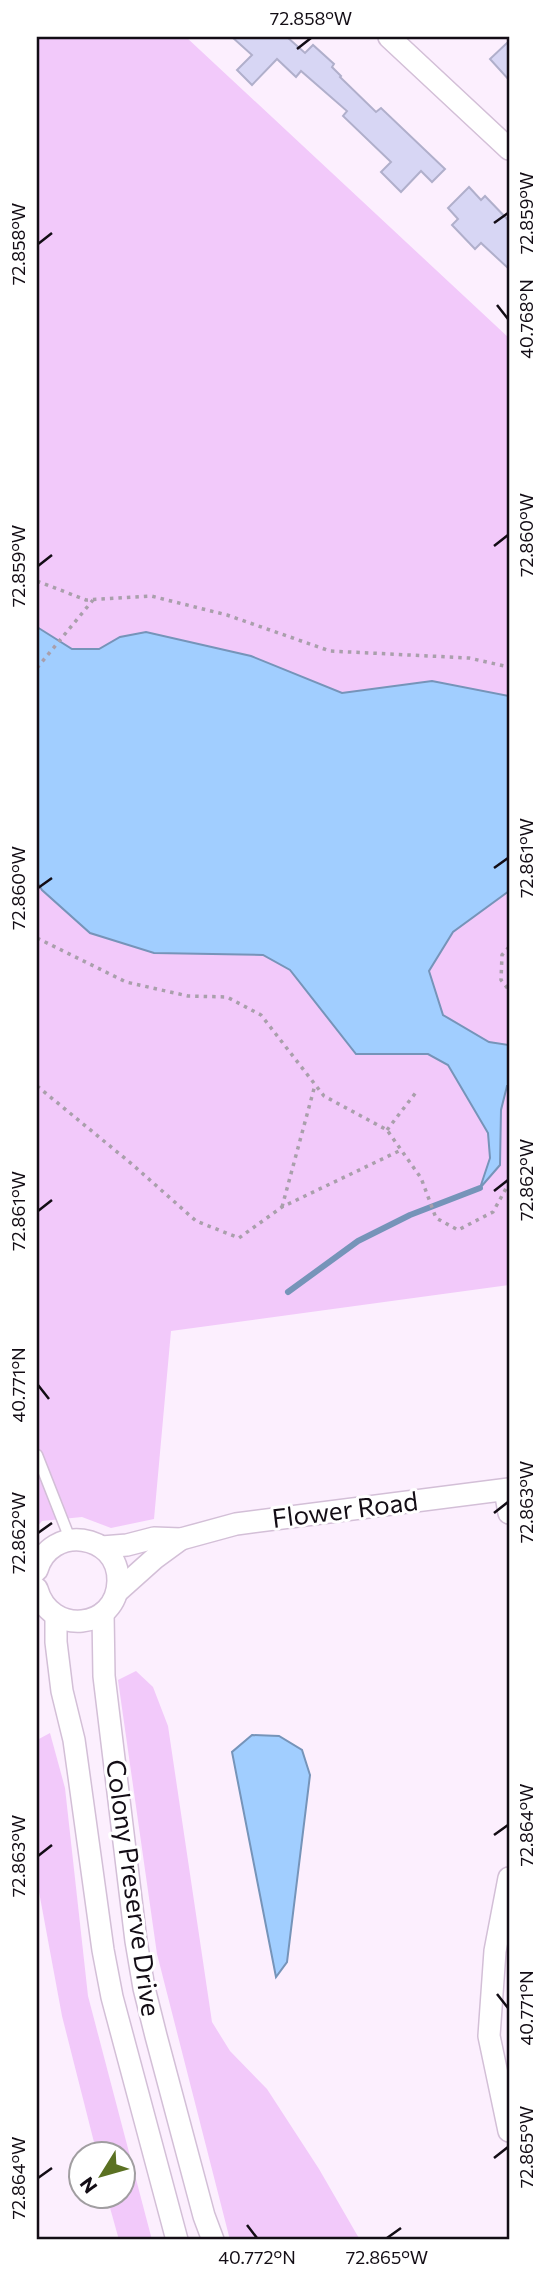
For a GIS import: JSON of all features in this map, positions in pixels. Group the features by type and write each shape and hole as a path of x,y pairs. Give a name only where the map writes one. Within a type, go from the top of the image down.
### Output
{"street":[{"path":"389,37 509,149"},
{"path":"507,1489 509,1513"},
{"name":"Flower Road","path":"102,1547 127,1545 155,1538 181,1539 236,1524 507,1489"},
{"path":"38,1564 54,1545 70,1539 87,1540 102,1547 117,1567 117,1592"},
{"name":"Flower Road","path":"103,1613 117,1592 181,1539"},
{"path":"43,1604 63,1619 80,1622 103,1613"},
{"name":"Colony Preserve Drive","path":"43,1604 56,1642 62,1691 74,1740 112,1997 177,2240"},
{"name":"Colony Preserve Drive","path":"103,1613 104,1676 144,1988 212,2240"},
{"path":"509,1878 495,1951 489,2036 509,2131"}],"lane":[{"path":"37,1455 70,1539"}],"path":[{"path":"37,580 86,600 151,596 227,615 330,652 469,658 509,667"},
{"path":"37,667 93,600"},
{"path":"37,938 126,982 188,996 227,997 261,1015 324,1096 387,1130 421,1178 436,1218 458,1230 493,1212 509,1183"},
{"path":"509,947 502,956 501,980 509,990"},
{"path":"282,1207 316,1085"},
{"path":"37,1086 196,1221 239,1238 282,1207 401,1150"},
{"path":"387,1130 417,1091"}],"shaded area":[{"path":"37,37 186,37 509,338 509,1285 171,1331 154,1519 111,1528 82,1517 42,1521 37,1527"},
{"path":"136,1671 153,1687 168,1726 212,2022 230,2051 267,2089 319,2169 360,2240 230,2240 157,1954 118,1680"},
{"path":"50,1733 65,1788 88,1996 126,2140 93,2140 62,2016 37,1881 37,1740"},
{"path":"136,2179 152,2240 119,2240 111,2210 136,2210"}],"water":[{"path":"37,627 72,649 99,649 120,637 146,632 251,656 342,693 432,681 509,696 509,891 453,932 429,971 443,1015 489,1042 509,1045 509,1086 501,1110 500,1165 480,1188 490,1158 488,1133 448,1065 428,1054 356,1054 290,970 263,955 154,953 90,933 42,890 37,882"},
{"path":"252,1735 279,1736 302,1750 310,1775 287,1962 276,1977 232,1752"}],"building":[{"path":"232,37 287,37 305,53 313,45 334,64 332,67 340,77 376,112 381,108 445,169 432,182 421,171 401,192 381,172 391,162 343,116 347,111 301,71 296,77 277,59 252,85 237,70 252,55"},
{"path":"509,41 509,80 490,59"},
{"path":"469,187 481,200 485,196 509,221 509,269 481,243 475,249 452,225 458,219 448,208"}],"waterway":[{"path":"288,1292 358,1241 410,1215 480,1188"}]}
